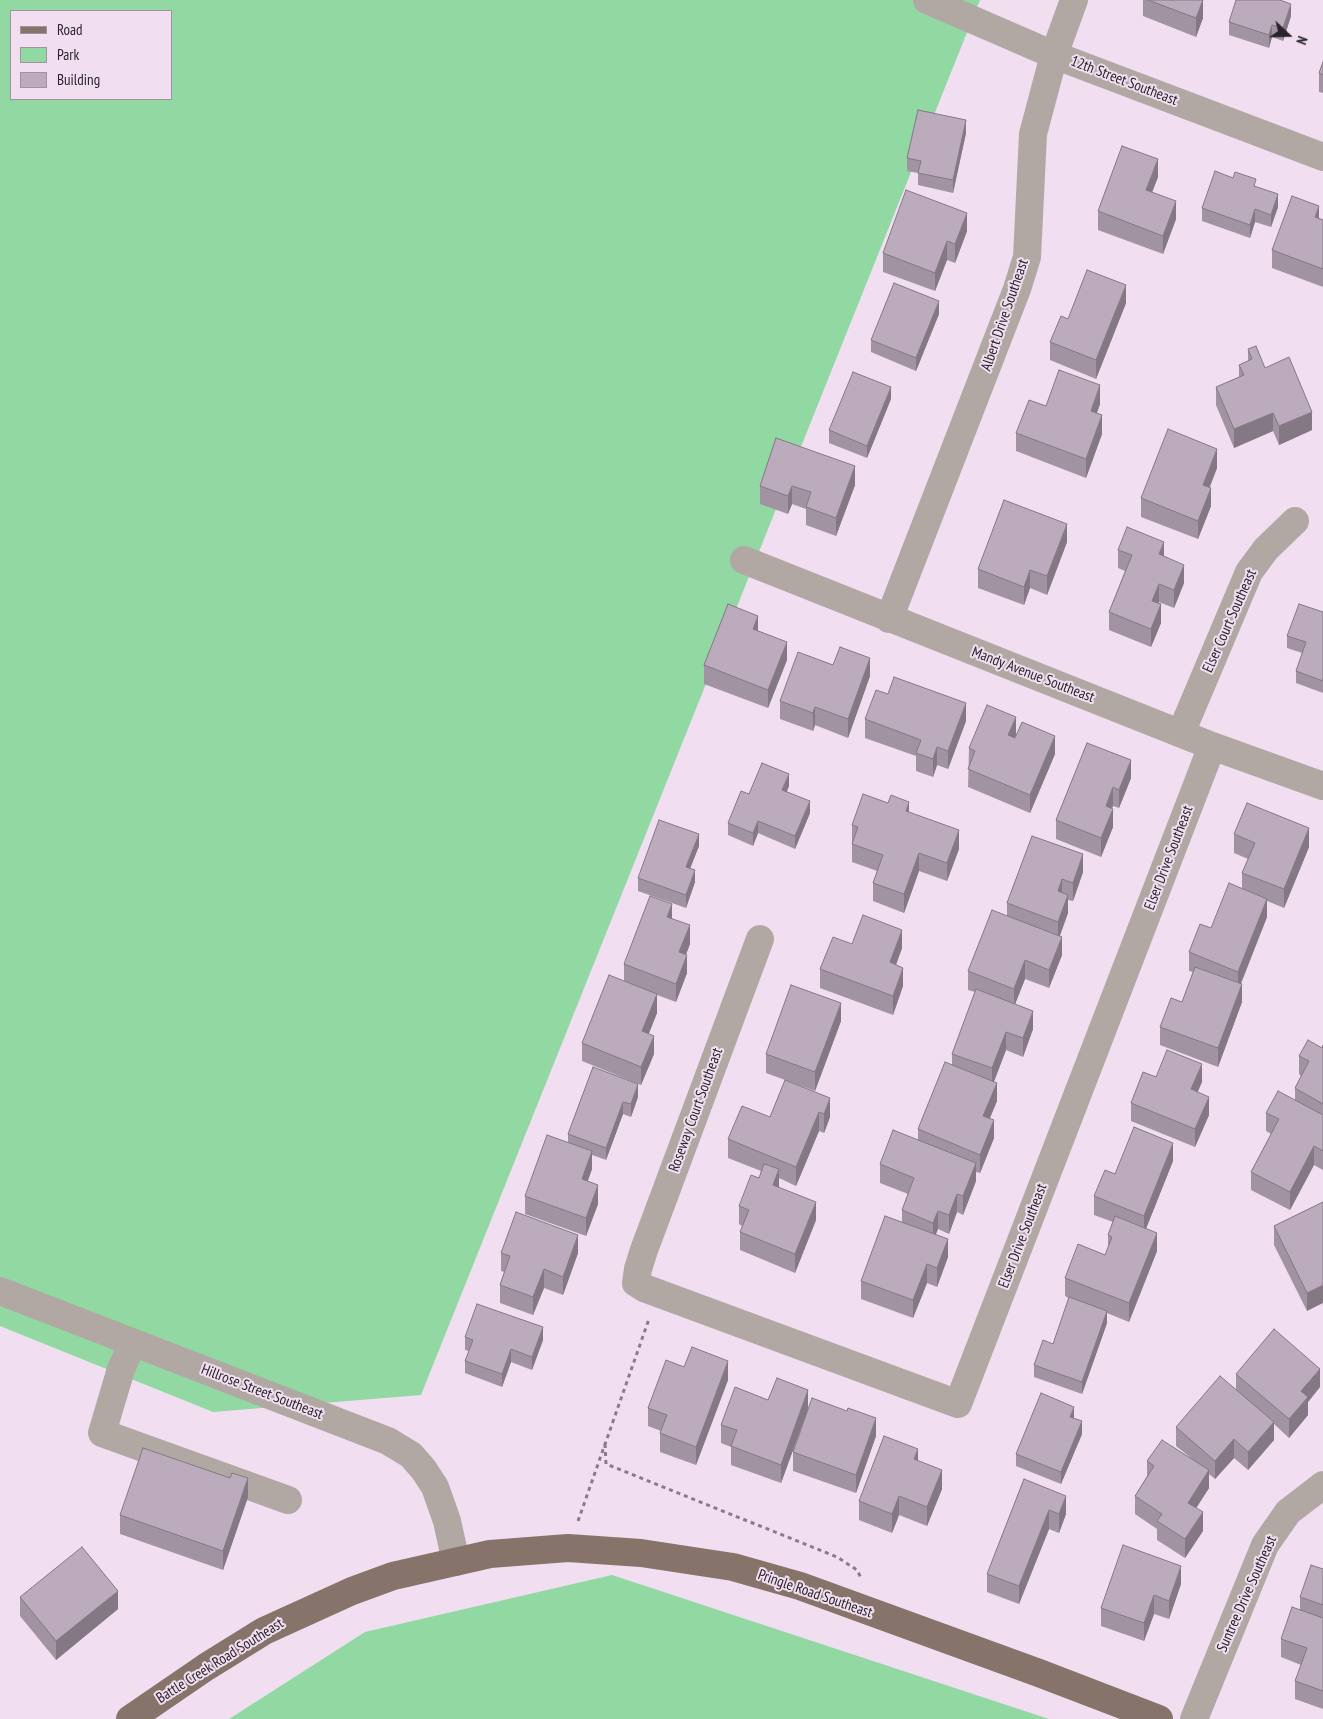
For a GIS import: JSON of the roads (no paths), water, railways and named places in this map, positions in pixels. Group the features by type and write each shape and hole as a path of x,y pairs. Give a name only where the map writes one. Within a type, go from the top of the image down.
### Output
{"main road":[{"name":"Pringle Road Southeast","path":"456,1562 490,1554 568,1548 641,1553 733,1567 800,1586 1159,1719"},
{"name":"Battle Creek Road Southeast","path":"130,1719 206,1667 264,1631 312,1608 393,1576 456,1562"}],"street":[{"name":"12th Street Southeast","path":"927,0 1054,55 1323,157"},
{"name":"Albert Drive Southeast","path":"889,619 1017,290 1027,257 1033,134 1054,55 1074,0"},
{"name":"Elser Court Southeast","path":"1181,733 1249,572 1266,549 1295,521"},
{"name":"Mandy Avenue Southeast","path":"744,560 1212,746 1323,786"},
{"name":"Elser Drive Southeast","path":"647,1288 958,1404 1212,746"},
{"name":"Roseway Court Southeast","path":"647,1288 638,1269 644,1250 760,939"},
{"name":"Hillrose Street Southeast","path":"0,1291 388,1441 411,1455 435,1487 447,1522 456,1562"},
{"path":"133,1343 120,1369 102,1433 288,1500"},
{"name":"Suntree Drive Southeast","path":"1194,1719 1265,1545 1288,1512 1323,1485"}]}
